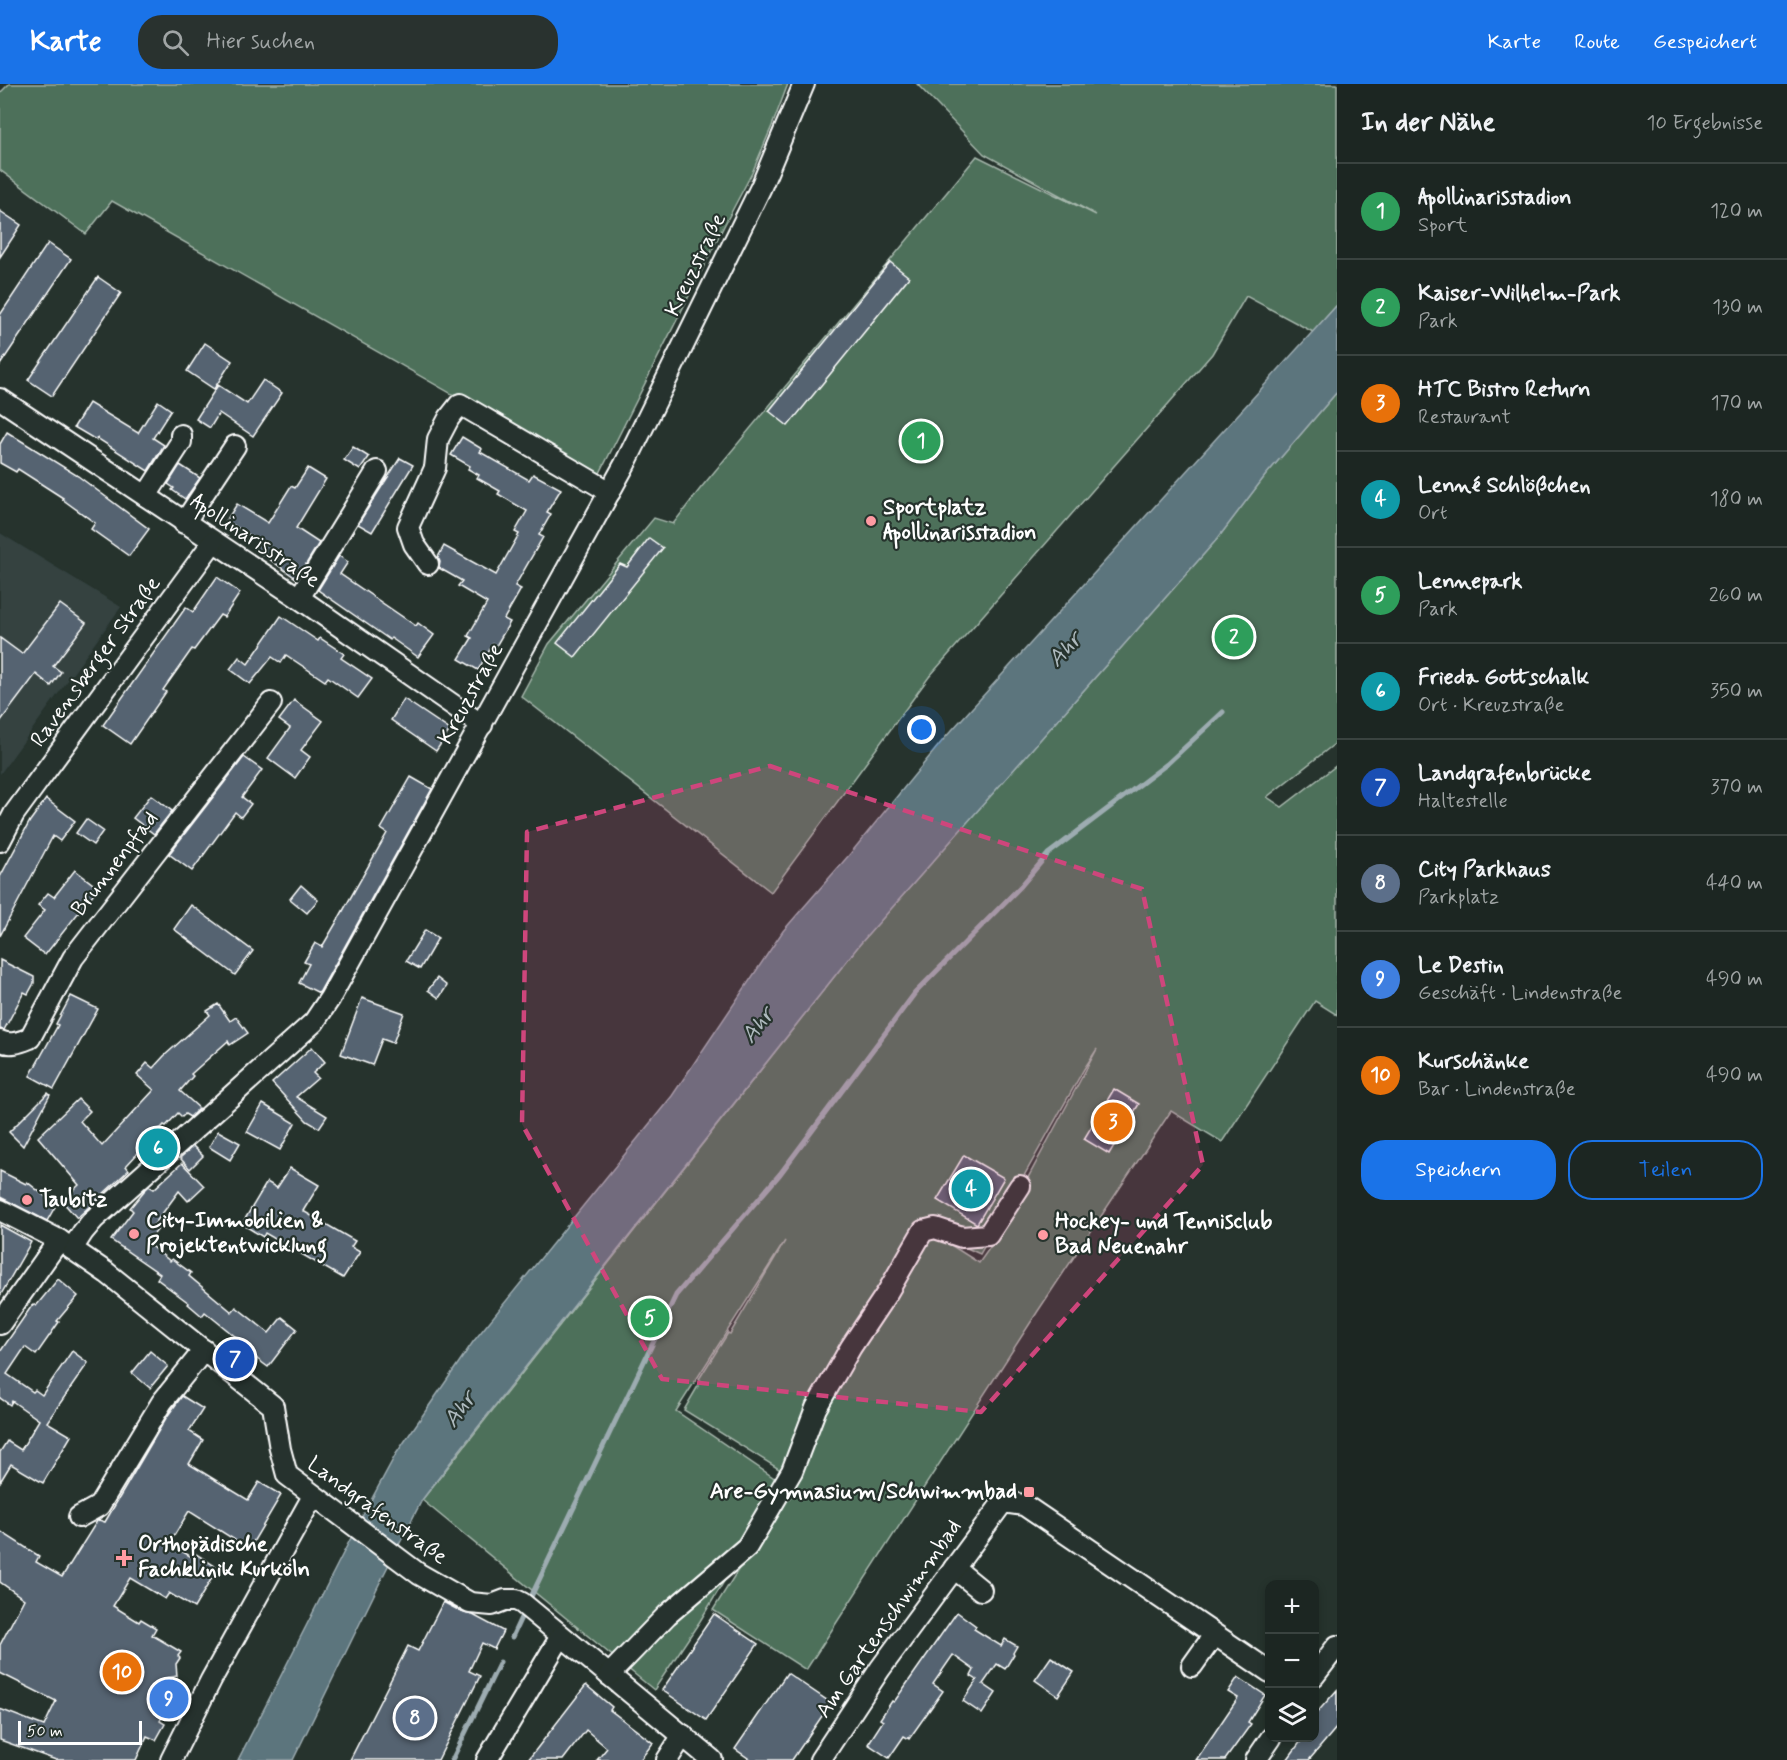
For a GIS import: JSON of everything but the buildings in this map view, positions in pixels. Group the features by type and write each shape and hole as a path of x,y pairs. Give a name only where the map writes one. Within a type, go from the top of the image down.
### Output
{"street":[{"name":"Kreuzstraße","path":"0,1324 65,1244 83,1232 94,1219 314,1022 330,998 630,455 760,187 804,84"},
{"name":"Apollinarisstraße","path":"0,399 299,598 482,725"},
{"path":"428,564 414,544 408,527 435,468 438,439 449,418 460,404 610,492"},
{"path":"146,496 180,442 181,435"},
{"path":"184,523 235,446"},
{"path":"299,598 377,471"},
{"name":"Ravensberger Straße","path":"0,841 14,814 213,542"},
{"name":"Brunnenpfad","path":"0,1041 15,1044 30,1038 73,958 271,703"},
{"path":"609,1675 668,1615 747,1547 792,1471 816,1408 923,1231 935,1228 962,1237 988,1235 1020,1186"},
{"name":"Landgrafenstraße","path":"0,1210 65,1244 107,1273 273,1406 287,1476 418,1574 470,1603 492,1605 505,1600 516,1600 526,1606 712,1760"},
{"path":"79,1516 99,1506 162,1402 204,1350"},
{"path":"171,1760 211,1680 313,1496"},
{"name":"Am Gartenschwimmbad","path":"820,1760 880,1669 1003,1502 1024,1505 1265,1669"},
{"path":"954,1568 981,1590"},
{"path":"1192,1666 1214,1635"},
{"path":"487,1760 561,1636"},
{"path":"1319,1671 1334,1657"},
{"path":"667,1760 683,1735"},
{"path":"1256,1760 1268,1742"}],"highlighted area":[{"path":"770,766 1142,889 1203,1165 981,1412 662,1379 522,1124 527,832"}],"shaded area":[{"path":"0,533 121,607 0,774"}],"green space":[{"path":"9,84 788,84 752,173 598,477 112,201 86,234 0,170 0,93"},
{"name":"Sportplatz Apollinarisstadion","path":"917,84 1337,84 1337,305 1313,332 1246,296 1212,354 929,677 771,892 521,696 549,644 654,518 673,524 977,156 1096,215 984,154"},
{"path":"1337,392 1337,742 1267,797 1282,807 1337,765 1337,1015 1315,1001 1222,1142 1171,1111 1038,1311 806,1670 713,1610 795,1479 684,1410 701,1381 699,1379 728,1333 730,1334 785,1241 676,1411 783,1484 700,1621 654,1690 422,1500 860,944 1218,538 1265,476","holes":["1097,1049 993,1243 979,1263 927,1230 980,1254"]}],"water":[{"name":"Ahr","path":"1337,305 1337,392 1265,476 1218,538 860,944 459,1451 422,1500 293,1760 238,1760 396,1454 473,1342 672,1096 783,931 850,854 943,740"}],"waterway":[{"path":"528,1603 676,1295 780,1174 915,993 1021,886 1048,854 1167,764 1223,712"},
{"path":"512,1637 524,1611"},
{"path":"452,1760 500,1662"}],"place":[{"name":"Apollinarisstadion","path":"921,441"},
{"name":"Sportplatz Apollinarisstadion","path":"871,521"},
{"name":"Kaiser-Wilhelm-Park","path":"1234,637"},
{"name":"HTC Bistro Return","path":"1113,1122"},
{"name":"Frieda Gottschalk","path":"158,1148"},
{"name":"Lenné Schlößchen","path":"971,1189"},
{"name":"Taubitz","path":"27,1200"},
{"name":"City-Immobilien & Projektentwicklung","path":"134,1234"},
{"name":"Hockey- und Tennisclub Bad Neuenahr","path":"1043,1235"},
{"name":"Lennepark","path":"650,1318"},
{"name":"Landgrafenbrücke","path":"235,1359"},
{"name":"Are-Gymnasium/Schwimmbad","path":"1029,1492"},
{"name":"Orthopädische Fachklinik Kurköln","path":"124,1558"},
{"name":"Kurschänke","path":"122,1672"},
{"name":"Le Destin","path":"169,1699"},
{"name":"City Parkhaus","path":"415,1718"}]}
